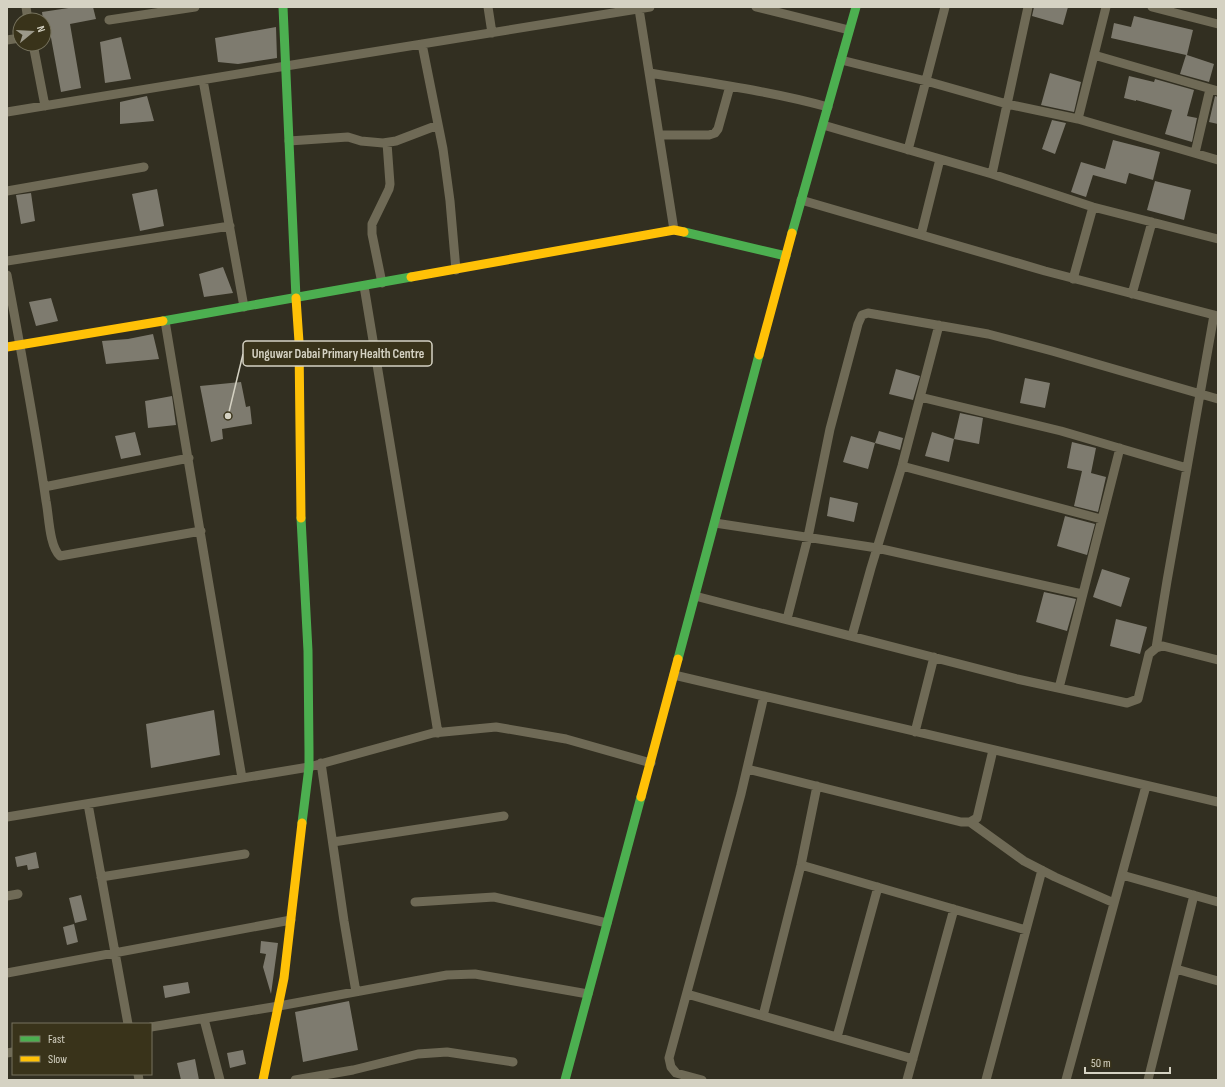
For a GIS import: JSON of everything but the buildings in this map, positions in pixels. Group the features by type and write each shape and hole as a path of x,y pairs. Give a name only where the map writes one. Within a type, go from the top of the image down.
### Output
{"street":[{"path":"109,20 195,7"},
{"path":"263,1080 284,978 309,767 308,651 300,505 300,381 283,7"},
{"path":"488,7 492,33"},
{"path":"7,112 650,7"},
{"path":"756,7 849,30"},
{"path":"565,1080 801,200 856,7"},
{"path":"908,150 945,7"},
{"path":"992,174 1028,7"},
{"path":"1078,120 1106,7"},
{"path":"1152,7 1218,24"},
{"path":"1188,16 1191,7"},
{"path":"640,9 674,230"},
{"path":"422,44 443,149 450,201 456,270"},
{"path":"35,52 45,106"},
{"path":"1094,56 1214,90 1195,153"},
{"path":"841,60 926,81 1007,104 1078,120 1218,160"},
{"path":"650,73 730,86 797,99 828,107"},
{"path":"203,80 244,307"},
{"path":"659,135 709,135 715,133 718,129 730,86"},
{"path":"289,141 348,137 361,141 387,143 438,125"},
{"path":"823,125 992,174 1093,207 1218,239"},
{"path":"382,283 372,234 372,224 389,190 390,184 387,143"},
{"path":"921,235 940,159"},
{"path":"7,191 144,167"},
{"path":"801,200 1073,278 1216,316 1200,394 1156,648"},
{"path":"1073,278 1093,207"},
{"path":"1132,294 1152,222"},
{"path":"7,261 230,226"},
{"path":"7,347 297,298 674,230 786,256"},
{"path":"7,275 52,541 56,552 60,556 201,531"},
{"path":"364,286 438,732"},
{"path":"787,619 808,537 830,429 858,324 862,315 868,313 988,334 1218,399"},
{"path":"165,320 201,531 218,643 242,778"},
{"path":"852,636 902,466 939,325"},
{"path":"920,397 1061,431 1187,468"},
{"path":"1058,688 1120,448"},
{"path":"44,487 188,458"},
{"path":"902,466 1101,519"},
{"path":"715,522 877,548 1082,594"},
{"path":"695,596 1017,679 1127,703 1138,698 1149,654 1156,648 1163,646 1218,660"},
{"path":"915,732 934,657"},
{"path":"674,675 1218,802"},
{"path":"702,1080 676,1073 671,1068 669,1058 747,769 764,696"},
{"path":"7,817 309,767 438,732 496,727 566,739 651,763"},
{"path":"747,769 961,822 970,822 977,818 993,750"},
{"path":"322,763 356,992"},
{"path":"763,1016 801,865 817,786"},
{"path":"1066,1080 1146,786"},
{"path":"88,804 128,1023"},
{"path":"333,842 504,816"},
{"path":"970,822 1024,861 1114,903"},
{"path":"101,877 245,854"},
{"path":"801,865 1026,930"},
{"path":"986,1080 1042,870"},
{"path":"1122,874 1218,902"},
{"path":"837,1037 878,887"},
{"path":"7,896 18,894"},
{"path":"1148,1080 1194,895"},
{"path":"415,902 494,897 607,923"},
{"path":"907,1080 954,909"},
{"path":"7,973 291,920"},
{"path":"1176,969 1218,981"},
{"path":"152,1028 447,975 475,974 588,994"},
{"path":"687,994 913,1059"},
{"path":"204,1019 220,1080"},
{"path":"295,1080 353,1070 418,1054 447,1052 513,1062"}],"traffic: fast":[{"path":"283,7 296,298"},
{"path":"792,233 856,7"},
{"path":"684,232 786,256"},
{"path":"163,321 411,277"},
{"path":"678,659 759,355"},
{"path":"301,518 308,651 309,752 309,767 302,823"},
{"path":"565,1080 641,797"}],"traffic: slow":[{"path":"411,277 674,230 684,232"},
{"path":"759,355 792,233"},
{"path":"296,298 299,342 301,518"},
{"path":"7,347 163,321"},
{"path":"641,797 678,659"},
{"path":"263,1080 284,978 302,823"}],"place":[{"name":"Unguwar Dabai Primary Health Centre","path":"228,416"}]}
